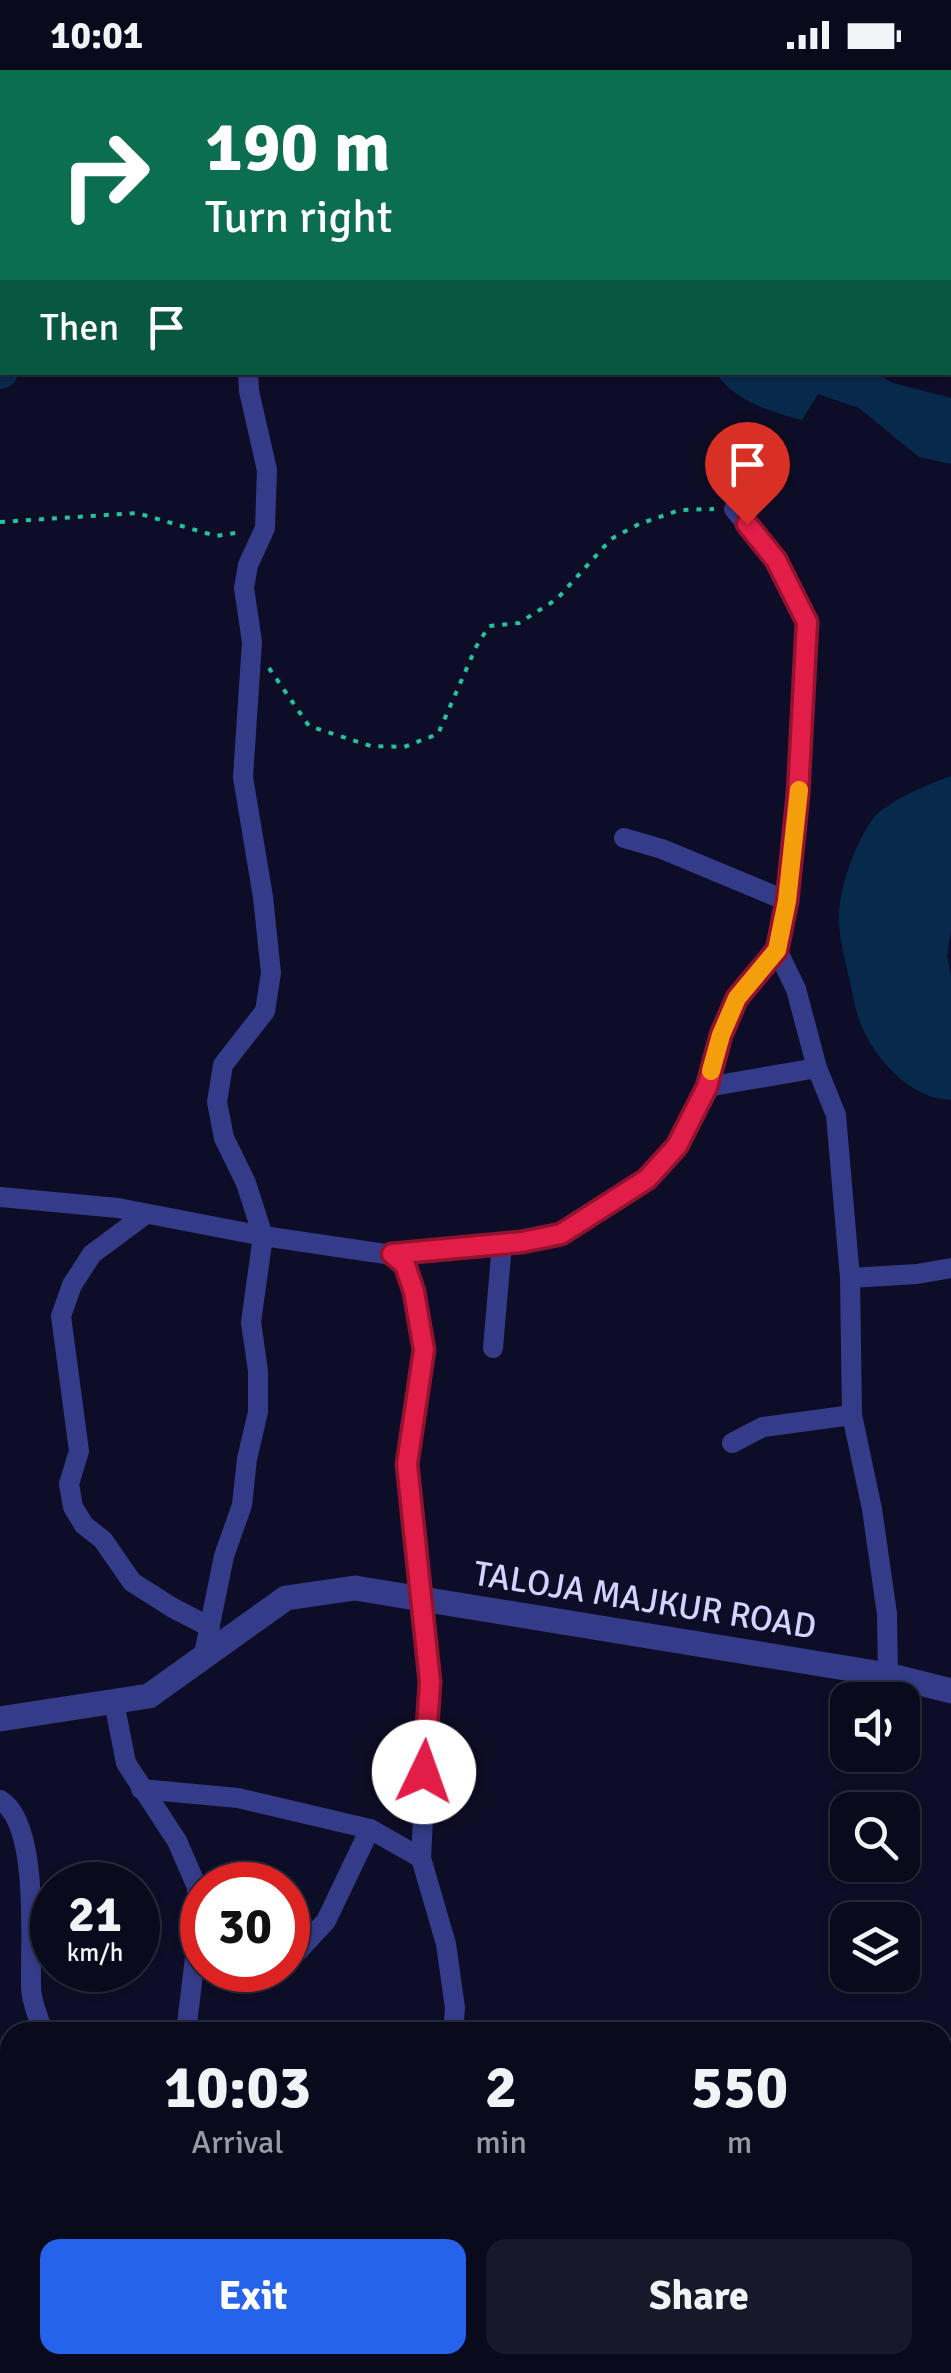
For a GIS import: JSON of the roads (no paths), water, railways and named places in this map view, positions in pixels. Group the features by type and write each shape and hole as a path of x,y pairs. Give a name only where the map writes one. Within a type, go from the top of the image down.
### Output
{"street":[{"path":"204,1654 224,1556 242,1504 258,1412 258,1371 251,1322 263,1236 246,1183 224,1138 216,1102 223,1066 264,1010 270,973 263,898 243,778 252,642 244,588 248,564 265,528 267,470 248,375"},
{"path":"0,1198 146,1214 392,1254 561,1234 647,1179 677,1146 707,1087 721,1035 737,998 777,950 787,901 804,728 807,622 776,560 734,509"},
{"path":"624,838 787,901"},
{"path":"777,950 796,988 817,1068 836,1115 850,1278 852,1415 872,1509 887,1614 888,1675"},
{"path":"707,1087 817,1068"},
{"path":"146,1214 92,1254 72,1285 61,1316 79,1451 70,1484 73,1506 84,1526 102,1540 132,1582 210,1627"},
{"path":"492,1348 502,1244"},
{"path":"392,1254 405,1265 424,1350 407,1464 430,1682 421,1858 446,1944 456,2008 454,2022"},
{"path":"850,1278 951,1268"},
{"path":"732,1443 763,1428 852,1415"},
{"name":"TALOJA MAJKUR ROAD","path":"0,1719 149,1696 286,1598 355,1588 888,1675 951,1691"},
{"path":"114,1702 126,1763 178,1841 197,1887 198,1932 187,2022"},
{"path":"142,1789 238,1798 370,1829 421,1858"},
{"path":"0,1800 10,1806 25,1845 33,1939 30,1990 40,2022"},
{"path":"310,1938 326,1921 370,1829"}],"water":[{"path":"718,375 879,375 893,383 951,398 951,464 919,457 859,408 818,394 802,420 743,398"},
{"path":"951,776 951,931 947,956 951,976 951,1100 936,1098 907,1084 873,1048 856,1008 839,921 842,890 850,865 872,820 897,800"}]}
